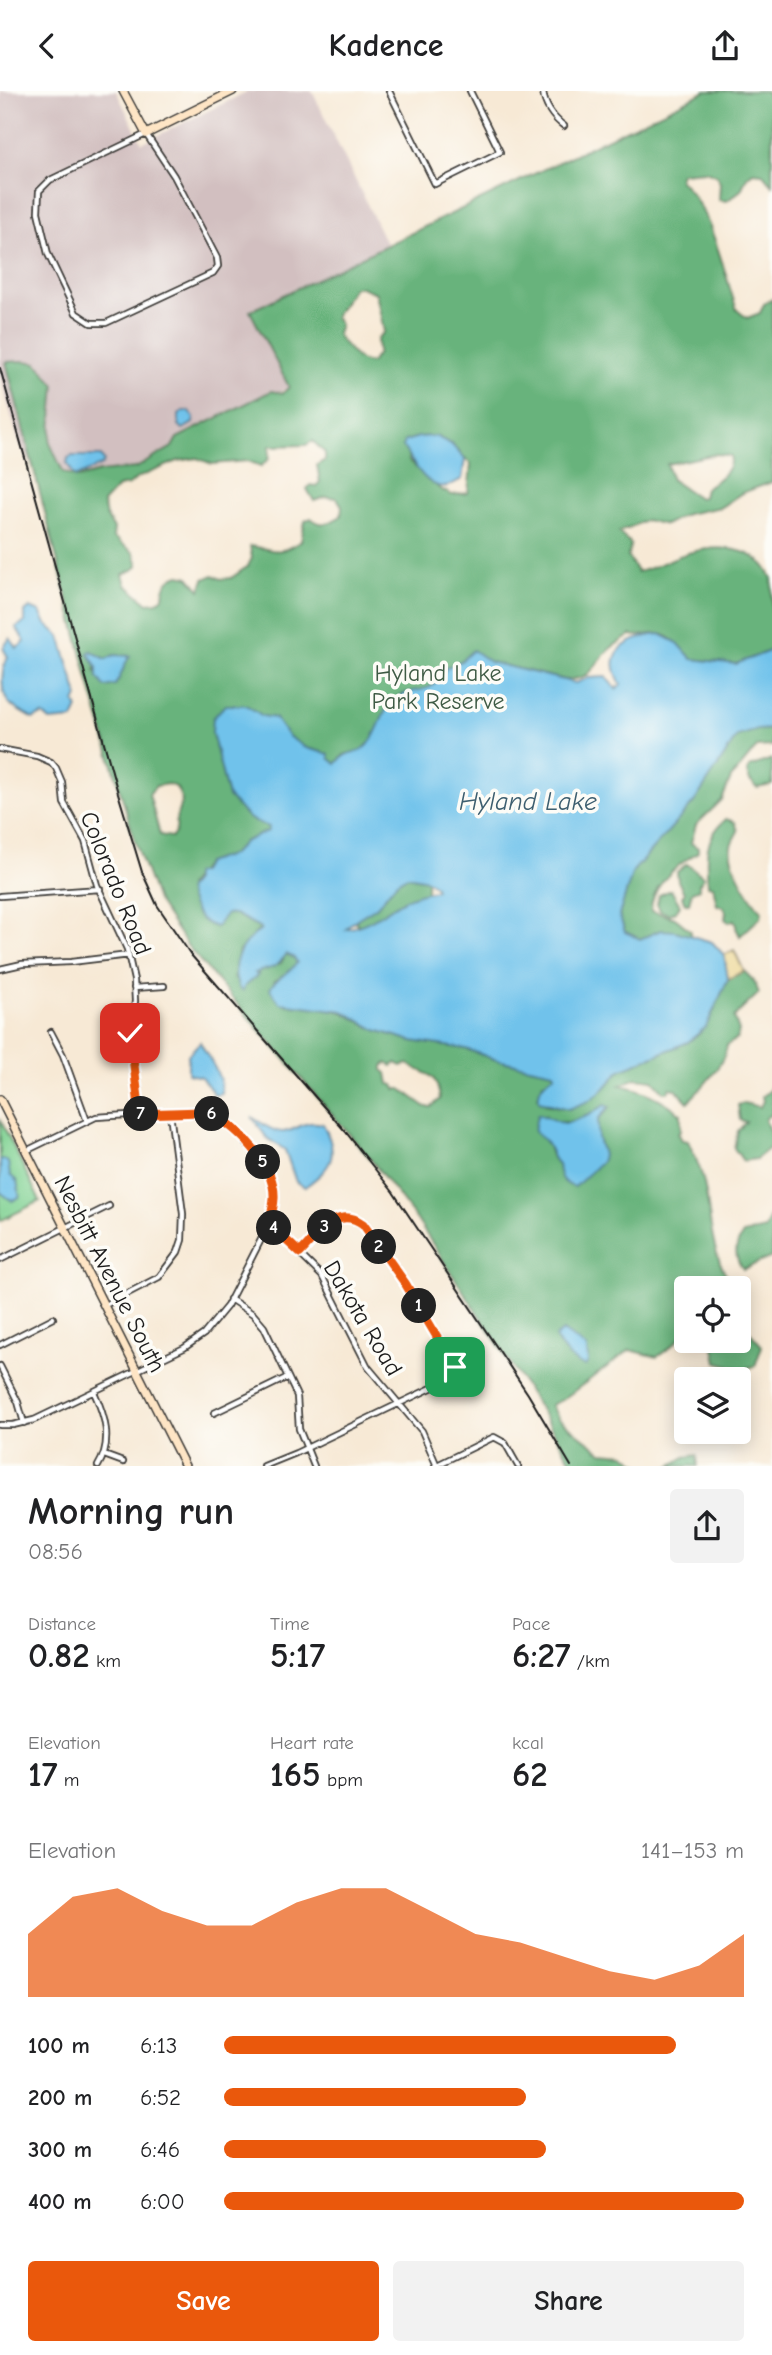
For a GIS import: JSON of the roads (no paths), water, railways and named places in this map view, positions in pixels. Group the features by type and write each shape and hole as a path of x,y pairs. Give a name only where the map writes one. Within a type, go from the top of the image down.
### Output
{"street":[{"path":"123,91 146,134 174,176 217,258 218,266 213,273 106,323 91,323 76,313 48,254 37,202 39,191 50,180 146,134 233,91"},
{"path":"388,91 435,184 500,152 470,91"},
{"path":"543,91 545,101 556,120 564,126"},
{"path":"0,749 37,756 51,762 57,757"},
{"name":"Colorado Road","path":"51,762 60,775 64,803 85,841 100,889 129,955 134,988 130,1043 138,1083 140,1114"},
{"path":"0,896 100,889"},
{"path":"0,969 22,964 71,963 129,955"},
{"path":"134,988 164,986"},
{"path":"51,1032 87,1121"},
{"name":"Nesbitt Avenue South","path":"0,1100 182,1463"},
{"path":"0,1425 24,1423 195,1342 213,1326 230,1299 269,1224 275,1195 270,1175 259,1157 237,1131 222,1118 212,1114 192,1111 105,1116 87,1121 26,1151"},
{"path":"104,1306 159,1276 178,1252 182,1240 183,1214 170,1113"},
{"path":"0,1260 109,1206"},
{"path":"264,1466 448,1380 455,1372 453,1362 405,1283 358,1220 344,1217 331,1221 300,1253"},
{"name":"Dakota Road","path":"269,1224 322,1276 368,1367 422,1431 436,1466"},
{"path":"230,1299 259,1320 288,1377 297,1396 299,1429 314,1466"},
{"path":"0,1345 53,1318"},
{"path":"0,1366 18,1402 24,1423"},
{"path":"214,1413 288,1377"},
{"path":"94,1392 106,1420 107,1440 98,1466"},
{"path":"436,1466 490,1439 502,1440 519,1466"},
{"path":"103,1455 123,1462"}],"water":[{"path":"183,411 189,411 194,418 193,423 183,429 179,425 179,415"},
{"path":"435,436 451,444 465,459 462,479 447,486 433,484 426,479 403,447 405,441"},
{"path":"72,456 101,456 104,461 102,465 75,477 67,463"},
{"path":"30,608 40,612 46,624 60,636 78,696 75,703 78,708 73,719 50,721 43,715 33,719 13,707 5,697 2,679 8,657 3,648 10,638 17,648 25,642 16,627 25,622 25,612"},
{"name":"Hyland Lake","path":"660,634 678,643 692,659 736,664 772,650 772,729 737,736 695,801 633,871 619,915 625,932 640,939 661,930 675,931 712,942 724,955 728,979 706,1027 688,1042 620,1070 604,1089 589,1101 569,1109 539,1101 541,1088 555,1075 554,1072 497,1060 466,1049 412,1041 376,1030 343,1011 280,1003 270,989 297,962 286,954 272,968 255,973 258,975 243,991 240,990 235,973 238,956 246,942 261,928 235,914 226,914 216,927 210,925 197,913 187,890 194,881 194,874 201,872 206,863 233,854 244,842 268,831 269,827 250,819 228,797 212,732 213,718 225,705 246,705 263,716 275,718 288,736 306,748 329,754 329,758 336,764 344,756 368,745 392,702 405,694 435,684 446,668 461,661 473,650 490,662 576,683 588,678 606,677 616,689 621,685 615,669 617,653 637,639","holes":["408,876 427,880 436,890 412,896 370,921 346,929 377,906 403,878"]},
{"path":"91,651 106,659 114,655 130,656 115,685 105,687 97,677 97,667 88,653"},
{"path":"200,1042 217,1073 221,1093 215,1095 201,1077 188,1074 188,1055"},
{"path":"605,1105 609,1107 598,1119 598,1138 603,1155 601,1162 575,1187 571,1186 562,1179 558,1164 547,1144 535,1131 538,1114 565,1124 589,1115"},
{"path":"252,1117 279,1132 310,1123 323,1124 332,1153 327,1167 305,1187 296,1182 285,1150 267,1138"},
{"path":"0,1160 8,1162 10,1175 17,1181 20,1197 12,1201 0,1192"},
{"path":"563,1331 587,1348 588,1363 585,1366 572,1359 558,1342 555,1337"}],"railway":[{"path":"0,368 118,793 142,872 157,905 191,955 345,1131 393,1192 528,1394 571,1466"}],"park label":[{"name":"Hyland Lake Park Reserve","path":"438,687"}]}
